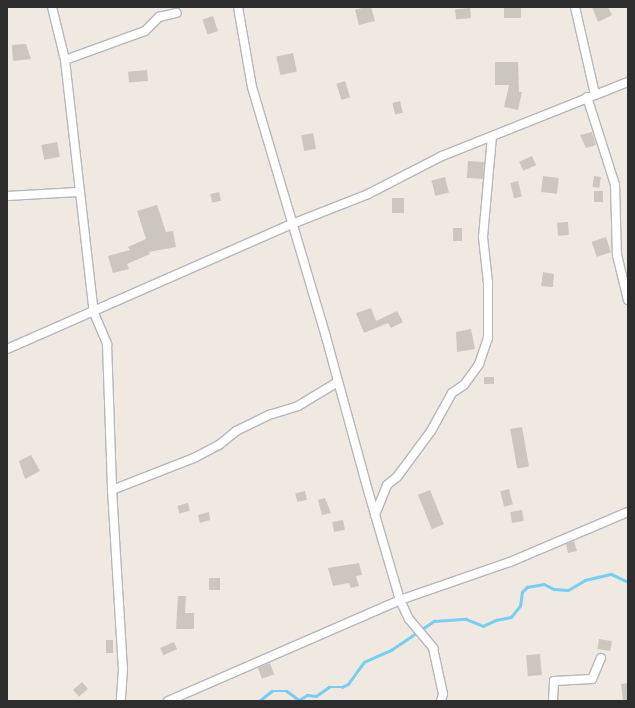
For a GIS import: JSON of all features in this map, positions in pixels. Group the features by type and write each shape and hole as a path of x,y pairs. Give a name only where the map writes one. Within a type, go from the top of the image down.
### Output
{"street":[{"path":"52,7 64,60 78,192 90,265 94,312 107,344 112,490 123,669 121,701"},
{"path":"238,7 252,87 326,337 336,383 400,600 409,619 433,648 443,694 441,701"},
{"path":"575,7 595,94"},
{"path":"64,60 145,31 159,17 177,13"},
{"path":"7,349 292,224 368,194 442,156 587,97 628,82"},
{"path":"587,97 614,185 617,255 628,300"},
{"path":"375,515 387,485 397,477 431,431 452,393 464,385 479,364 488,338 488,283 483,237 492,136"},
{"path":"7,196 78,192"},
{"path":"112,490 196,457 219,445 236,431 269,415 298,406 336,383"},
{"path":"168,701 400,600 510,562 628,512"},
{"path":"553,701 554,681 592,679 601,658"}],"building":[{"path":"371,7 375,21 359,25 355,10"},
{"path":"504,7 521,7 521,18 504,18"},
{"path":"592,7 608,7 612,15 598,22"},
{"path":"470,8 471,18 456,20 455,10"},
{"path":"213,16 218,31 207,35 203,19"},
{"path":"26,44 31,59 13,61 12,45"},
{"path":"293,53 297,72 280,75 276,57"},
{"path":"495,62 518,62 519,92 522,92 518,110 504,107 509,85 495,85"},
{"path":"147,70 148,81 129,83 128,72"},
{"path":"345,81 350,97 341,100 336,84"},
{"path":"400,101 403,113 395,115 392,103"},
{"path":"592,132 596,145 586,148 580,135"},
{"path":"313,133 316,149 304,151 301,135"},
{"path":"57,142 60,157 44,160 41,145"},
{"path":"532,156 536,165 523,171 519,162"},
{"path":"468,161 484,162 483,179 467,178"},
{"path":"543,176 559,178 557,194 541,192"},
{"path":"594,176 601,177 599,188 592,187"},
{"path":"445,177 449,193 435,196 431,180"},
{"path":"518,181 522,197 514,198 510,183"},
{"path":"594,191 603,191 603,202 594,202"},
{"path":"219,192 221,201 212,203 210,194"},
{"path":"392,198 404,198 404,213 392,213"},
{"path":"157,205 166,232 173,231 176,247 149,252 150,254 127,264 129,269 113,273 108,256 130,250 128,247 146,239 137,211"},
{"path":"568,222 569,235 558,236 557,223"},
{"path":"453,228 462,228 462,241 453,241"},
{"path":"606,237 611,252 597,257 592,242"},
{"path":"543,272 554,274 553,287 541,286"},
{"path":"371,308 376,321 397,311 403,322 391,328 388,323 364,333 356,313"},
{"path":"471,329 475,349 457,352 456,332"},
{"path":"484,377 494,377 494,384 484,384"},
{"path":"522,427 529,466 517,468 510,429"},
{"path":"31,455 40,471 25,479 19,461"},
{"path":"509,489 513,505 504,507 500,491"},
{"path":"430,490 444,524 432,529 418,495"},
{"path":"305,491 307,500 297,502 295,493"},
{"path":"325,498 331,513 322,515 318,500"},
{"path":"188,503 190,511 179,513 177,506"},
{"path":"522,510 524,521 512,523 510,512"},
{"path":"209,512 210,520 200,523 198,515"},
{"path":"343,520 345,530 334,532 332,522"},
{"path":"574,541 577,551 568,553 566,544"},
{"path":"359,563 362,575 356,576 359,586 351,588 349,583 333,586 328,568"},
{"path":"209,578 220,578 220,590 209,590"},
{"path":"178,596 186,596 185,613 194,613 194,629 176,629"},
{"path":"599,639 612,641 610,651 597,649"},
{"path":"106,640 113,640 113,653 106,653"},
{"path":"174,642 177,649 163,655 160,648"},
{"path":"540,654 542,675 528,676 526,655"},
{"path":"270,663 274,674 262,679 258,667"},
{"path":"82,682 88,689 79,697 73,690"},
{"path":"628,683 628,701 623,701 621,684"}],"waterway":[{"path":"259,701 272,691 287,691 299,700 307,695 316,696 329,687 342,687 348,684 364,662 391,650 434,621 466,619 483,626 496,620 511,617 520,606 522,592 527,587 544,584 554,589 568,590 585,580 611,574 628,582"}]}
